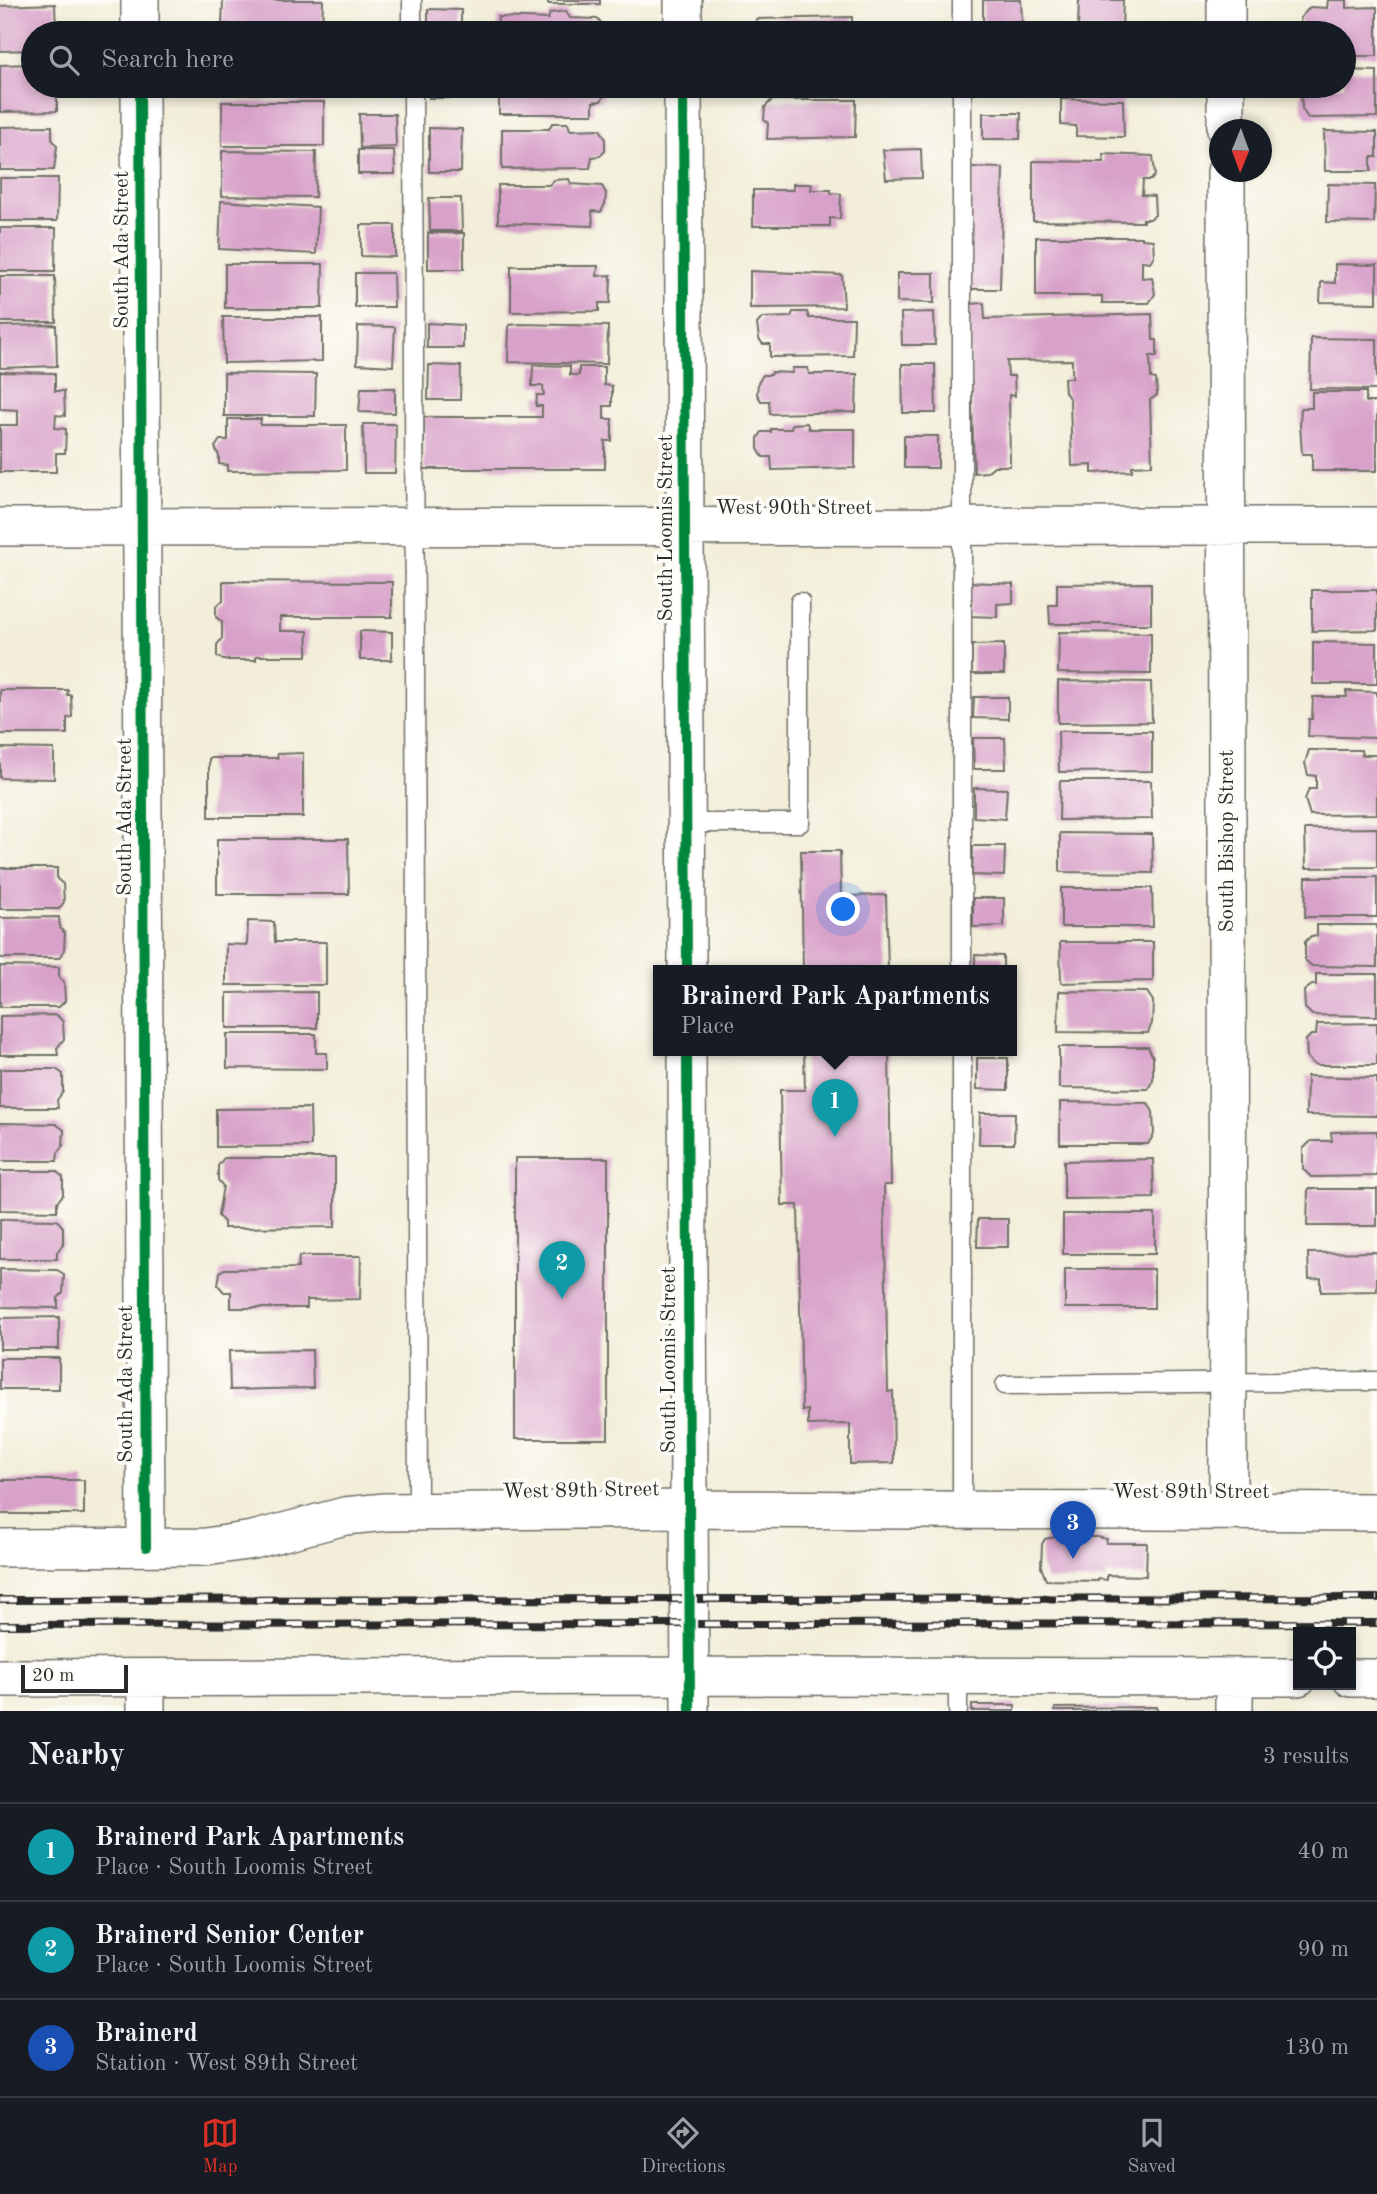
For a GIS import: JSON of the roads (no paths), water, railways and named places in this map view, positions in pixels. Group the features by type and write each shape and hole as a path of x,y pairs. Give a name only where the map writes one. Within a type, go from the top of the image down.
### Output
{"street":[{"path":"140,0 140,21"},
{"path":"683,0 683,21"},
{"path":"1226,0 1226,21"},
{"name":"South Ada Street","path":"141,98 146,1547"},
{"name":"South Loomis Street","path":"683,98 687,965"},
{"path":"1226,98 1226,119"},
{"name":"South Bishop Street","path":"1226,182 1228,1511"},
{"name":"West 90th Street","path":"0,527 1377,526"},
{"name":"South Loomis Street","path":"687,1056 690,1693"},
{"name":"West 89th Street","path":"0,1548 206,1547 253,1540 345,1516 418,1512 689,1509 1377,1512"},
{"path":"0,1678 146,1694 1234,1694 1293,1678"},
{"path":"1356,1678 1377,1678"}],"lane":[{"path":"412,0 412,21"},
{"path":"962,0 962,21"},
{"path":"413,98 418,1512"},
{"path":"962,98 962,965"},
{"path":"687,823 800,823 800,602"},
{"path":"962,1056 962,1510"},
{"path":"1004,1385 1377,1381"}],"railway":[{"path":"0,1600 1377,1598"},
{"path":"0,1625 1377,1623"}],"place":[{"name":"Brainerd Park Apartments","path":"835,1137"},
{"name":"Brainerd Senior Center","path":"562,1299"},
{"name":"Brainerd","path":"1073,1559"}]}
